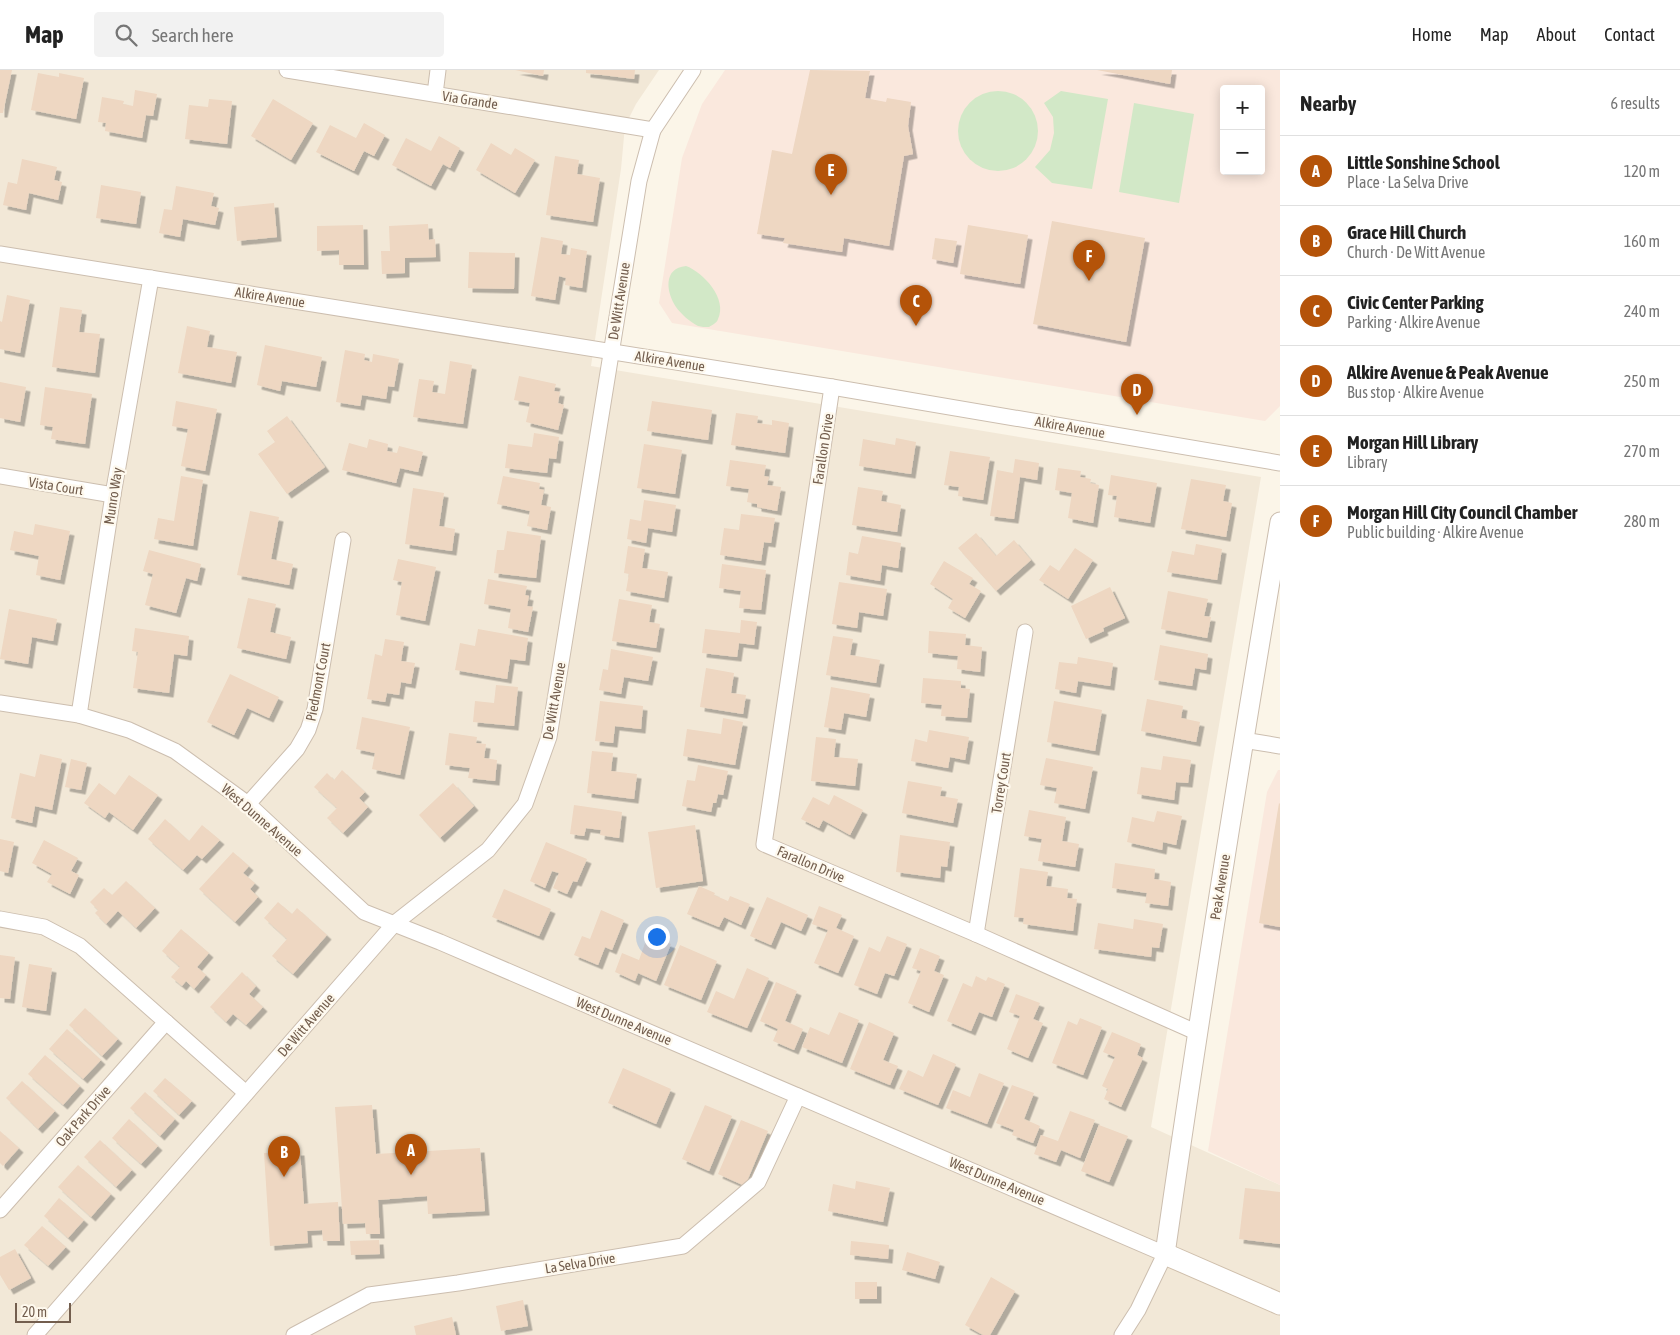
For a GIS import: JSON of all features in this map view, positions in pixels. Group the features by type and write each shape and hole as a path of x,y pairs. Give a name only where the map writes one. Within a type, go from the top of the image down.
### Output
{"main road":[{"name":"West Dunne Avenue","path":"1165,1254 1280,1304"}],"street":[{"name":"Via Grande","path":"288,70 653,130"},
{"path":"434,94 438,70"},
{"name":"De Witt Avenue","path":"35,1335 395,924 488,850 524,804 549,737 639,181 653,130 693,70"},
{"name":"Alkire Avenue","path":"0,254 832,387 1280,463"},
{"name":"Munro Way","path":"79,715 112,495 151,278"},
{"name":"Farallon Drive","path":"832,387 764,844 976,934 1198,1033"},
{"name":"Vista Court","path":"0,476 112,495"},
{"name":"Peak Avenue","path":"1165,1254 1243,740 1280,522"},
{"name":"Piedmont Court","path":"248,804 297,749 308,730 315,709 343,540"},
{"name":"Torrey Court","path":"976,934 1025,632"},
{"name":"West Dunne Avenue","path":"0,703 79,715 129,730 175,751 248,804 364,912 1165,1254"},
{"path":"1243,740 1280,746"},
{"path":"0,919 44,927 80,946 246,1093"},
{"name":"Oak Park Drive","path":"0,1210 166,1022"},
{"name":"La Selva Drive","path":"294,1335 369,1295 458,1283 683,1246 758,1182 798,1096"},
{"path":"1122,1335 1138,1310 1165,1254"}],"shaded area":[{"path":"0,70 659,70 636,104 625,126 621,169 591,366 1261,477 1151,1127 1280,1185 1280,1335 0,1335"},
{"path":"725,70 1280,70 1280,406 1265,421 672,323 659,303 682,158 702,104"},
{"path":"1278,770 1280,770 1280,1185 1208,1151 1267,792"}],"green space":[{"path":"998,91 1013,94 1026,103 1035,116 1038,131 1035,146 1026,159 1013,168 998,171 983,168 970,159 961,146 958,131 961,116 970,103 983,94"},
{"path":"1061,91 1108,99 1092,189 1052,183 1035,167 1050,150 1054,133 1053,117 1044,103"},
{"path":"1134,103 1194,114 1179,203 1119,192"},
{"path":"686,266 700,274 717,295 720,303 718,319 717,322 709,327 698,326 686,318 676,307 670,295 670,276 673,271"}],"building":[{"path":"0,70 12,70 3,113 0,113"},
{"path":"515,70 544,70 543,76"},
{"path":"586,70 635,70 634,79 586,73"},
{"path":"810,70 870,71 865,98 886,102 887,98 911,102 908,126 913,154 904,156 889,246 844,238 842,252 783,243 785,238 757,234 772,150 792,154"},
{"path":"1097,70 1172,70 1170,84"},
{"path":"38,73 59,77 59,73 84,78 76,119 31,110"},
{"path":"135,90 157,94 153,116 146,115 142,138 105,131 106,123 98,122 102,97 124,101 123,104 133,106"},
{"path":"209,99 232,101 227,144 185,139 189,105 208,107"},
{"path":"273,99 313,123 291,160 251,136"},
{"path":"364,123 385,135 374,156 364,151 354,171 316,152 330,125 356,138"},
{"path":"439,136 460,148 450,168 443,164 431,186 392,165 406,138 431,151"},
{"path":"491,143 511,155 515,148 535,160 515,193 476,170"},
{"path":"555,156 579,160 577,174 600,178 593,222 546,215"},
{"path":"22,159 57,167 54,180 62,182 58,200 29,193 26,210 3,205 8,182 17,184"},
{"path":"101,185 141,192 136,224 96,218"},
{"path":"176,186 214,193 211,206 219,208 215,225 183,219 180,237 159,233 164,209 172,210"},
{"path":"274,203 277,237 237,241 234,207"},
{"path":"1052,221 1145,238 1126,342 1033,324"},
{"path":"428,224 429,240 435,239 436,257 405,258 405,273 382,274 381,251 390,251 389,226"},
{"path":"363,225 364,265 339,265 339,250 317,251 317,226"},
{"path":"968,225 1028,235 1020,284 960,274"},
{"path":"541,237 563,241 561,254 570,255 571,248 587,251 582,288 565,285 566,278 559,276 555,300 531,296"},
{"path":"935,238 957,241 953,263 932,259"},
{"path":"469,252 515,253 514,289 468,288"},
{"path":"7,295 30,300 20,353 0,349 0,321 2,322"},
{"path":"60,307 82,310 79,332 100,334 95,373 52,367"},
{"path":"187,326 210,331 207,347 237,352 231,383 178,373"},
{"path":"265,345 322,357 316,387 282,381 280,391 257,385"},
{"path":"345,350 365,354 364,360 372,362 373,354 399,359 394,387 388,386 386,399 362,395 360,406 336,402"},
{"path":"450,361 472,365 463,424 413,417 419,379 434,381 432,392 445,394"},
{"path":"519,376 556,384 554,391 560,392 558,403 564,405 558,430 526,422 530,403 514,400"},
{"path":"0,382 26,387 20,422 0,418"},
{"path":"45,387 92,394 85,444 51,439 53,427 40,425"},
{"path":"176,401 217,409 205,471 181,466 188,429 172,426"},
{"path":"652,401 712,410 708,440 647,431"},
{"path":"736,413 758,416 757,423 772,425 772,420 789,423 785,453 731,445"},
{"path":"287,416 325,467 287,494 258,454 275,442 267,431"},
{"path":"534,433 559,437 556,459 549,458 547,473 505,468 508,444 532,447"},
{"path":"896,438 916,442 911,474 859,466 863,439 895,445"},
{"path":"369,439 388,444 387,451 397,453 399,446 423,452 418,472 400,468 396,483 342,470 349,443 367,448"},
{"path":"644,444 682,450 675,494 637,488"},
{"path":"950,451 990,457 983,500 958,496 959,487 944,485"},
{"path":"1015,459 1039,463 1037,480 1020,477 1014,519 990,516 997,470 1013,473"},
{"path":"730,460 766,465 764,476 769,477 767,485 781,487 777,511 757,507 757,504 747,502 749,489 726,486"},
{"path":"1058,468 1081,471 1080,477 1091,479 1090,483 1099,485 1093,523 1068,518 1072,493 1055,490"},
{"path":"1111,475 1157,483 1150,523 1114,517 1117,496 1108,495"},
{"path":"181,476 203,480 193,546 154,539 158,518 174,521"},
{"path":"503,476 540,483 539,489 544,490 541,505 551,507 547,530 527,526 530,511 497,504"},
{"path":"1191,479 1226,485 1223,501 1232,503 1226,537 1181,529"},
{"path":"858,487 883,491 881,501 901,505 897,532 852,525"},
{"path":"413,488 444,493 439,526 455,529 452,551 405,544"},
{"path":"644,500 676,505 672,532 648,528 646,543 627,539 630,519 641,521"},
{"path":"250,511 279,517 271,559 293,564 289,585 237,575"},
{"path":"741,514 775,518 771,543 764,542 761,561 720,555 724,528 739,530"},
{"path":"35,524 70,531 60,580 36,575 39,556 10,550 14,531 33,535"},
{"path":"507,531 541,536 536,578 494,573 497,550 504,550"},
{"path":"976,533 996,556 1014,540 1031,560 996,591 958,548"},
{"path":"862,536 901,543 898,568 882,565 880,581 846,575 849,552 858,554"},
{"path":"1196,544 1222,549 1217,580 1167,572 1172,551 1194,555"},
{"path":"628,546 645,549 642,568 668,572 664,598 626,591 629,574 624,573"},
{"path":"1075,548 1093,560 1068,599 1039,580 1050,565 1059,571"},
{"path":"149,550 201,564 197,581 186,578 176,613 145,605 153,574 143,571"},
{"path":"398,559 436,567 425,621 396,615 402,582 393,580"},
{"path":"944,561 973,578 969,584 981,591 965,618 948,608 953,599 930,584"},
{"path":"722,564 766,570 761,610 739,608 741,591 719,588"},
{"path":"488,579 527,586 525,595 529,596 527,606 533,607 528,632 508,628 511,609 484,604"},
{"path":"839,582 887,589 883,616 859,612 857,628 832,624"},
{"path":"1110,587 1125,618 1103,628 1104,631 1086,639 1071,606"},
{"path":"1168,591 1208,599 1204,616 1211,617 1207,638 1161,629"},
{"path":"248,598 276,604 270,632 291,637 286,659 237,648"},
{"path":"619,599 652,605 649,622 660,624 656,648 612,641"},
{"path":"9,609 57,619 53,641 32,637 28,664 0,659"},
{"path":"741,620 757,622 754,645 739,643 737,657 702,653 705,629 740,633"},
{"path":"135,628 189,636 187,656 174,654 169,693 133,688 138,652 132,651"},
{"path":"478,629 528,638 525,661 510,659 507,679 455,670 460,643 475,646"},
{"path":"929,631 966,634 965,645 982,647 980,672 957,669 958,656 928,653"},
{"path":"833,636 853,639 850,655 880,660 876,683 826,675"},
{"path":"385,639 404,642 401,661 415,663 411,684 401,682 399,695 387,693 385,702 367,699 375,654 382,656"},
{"path":"1160,645 1208,654 1206,670 1195,668 1192,686 1154,680"},
{"path":"611,649 653,657 648,681 624,677 621,694 599,690 603,669 608,670"},
{"path":"1078,657 1113,663 1110,686 1078,681 1076,693 1055,689 1059,662 1077,664"},
{"path":"706,668 734,673 731,693 746,695 743,714 700,707"},
{"path":"230,674 279,697 269,718 247,708 234,735 207,722"},
{"path":"923,678 961,681 961,688 970,689 967,718 941,716 942,705 921,703"},
{"path":"496,685 518,687 514,726 473,722 475,701 494,703"},
{"path":"831,687 870,694 866,717 844,713 841,730 824,727"},
{"path":"1147,699 1183,706 1181,718 1200,722 1196,742 1141,731"},
{"path":"600,701 643,706 641,729 615,726 613,743 595,741"},
{"path":"1054,701 1102,710 1095,751 1047,742"},
{"path":"362,717 410,727 400,775 372,769 375,753 356,749"},
{"path":"723,718 743,722 735,765 683,756 687,729 721,734"},
{"path":"929,730 969,737 965,760 950,757 948,768 911,761 915,739 927,742"},
{"path":"449,733 477,737 476,743 486,744 484,758 497,760 495,781 468,778 470,768 445,765"},
{"path":"816,737 836,739 834,757 858,759 855,786 811,781"},
{"path":"592,751 613,753 611,771 637,774 634,799 587,793"},
{"path":"40,754 62,759 52,810 35,806 32,823 11,818 20,773 35,777"},
{"path":"1163,756 1191,760 1188,783 1176,782 1174,800 1137,794 1141,767 1161,770"},
{"path":"1046,758 1093,767 1085,809 1054,803 1057,788 1040,785"},
{"path":"71,759 87,763 81,790 65,787"},
{"path":"698,765 728,771 723,795 718,794 711,812 682,806 687,780 695,781"},
{"path":"342,770 365,792 359,798 368,807 343,833 327,818 337,808 314,787 327,773 334,780"},
{"path":"129,775 158,795 133,830 109,812 105,818 84,803 99,783 115,795"},
{"path":"908,781 942,787 940,796 958,799 953,823 902,813"},
{"path":"453,783 474,806 440,838 419,815"},
{"path":"834,795 863,810 850,835 823,820 819,828 801,819 813,797 829,805"},
{"path":"1280,804 1280,927 1259,923"},
{"path":"574,805 622,812 619,838 600,835 601,830 586,828 584,836 570,834"},
{"path":"1029,810 1066,817 1062,841 1079,844 1075,867 1038,861 1042,839 1024,836"},
{"path":"1157,811 1182,816 1176,845 1163,842 1162,850 1127,842 1132,817 1154,822"},
{"path":"165,819 189,841 202,825 220,840 202,859 197,855 183,870 148,839"},
{"path":"695,825 703,881 656,888 648,832"},
{"path":"900,835 950,842 947,867 941,866 940,878 896,872"},
{"path":"0,839 14,842 8,873 0,871"},
{"path":"44,840 78,858 71,871 79,875 70,894 47,882 52,874 32,863"},
{"path":"546,842 587,859 577,882 573,881 567,894 553,888 559,873 552,871 545,888 530,881"},
{"path":"233,852 249,866 243,873 255,883 250,889 258,897 235,922 199,889"},
{"path":"1115,863 1155,869 1154,879 1171,882 1168,906 1145,903 1147,893 1112,888"},
{"path":"1020,868 1048,872 1046,886 1068,889 1067,898 1077,899 1073,931 1023,924 1024,918 1014,917"},
{"path":"126,881 155,908 136,928 118,911 106,924 95,913 98,910 90,902 104,888 112,895"},
{"path":"699,886 728,901 730,896 750,904 741,925 724,917 719,927 687,914"},
{"path":"504,889 551,909 539,936 492,917"},
{"path":"767,897 808,915 801,931 781,922 771,945 750,936"},
{"path":"278,902 292,914 297,908 327,935 293,974 272,956 287,939 264,918"},
{"path":"819,906 842,915 836,928 854,936 838,973 814,963 828,930 812,924"},
{"path":"601,910 624,920 612,950 605,947 598,965 574,955 582,936 590,939"},
{"path":"1134,919 1163,924 1159,948 1152,947 1151,957 1094,949 1098,923 1133,929"},
{"path":"181,929 209,953 197,967 206,975 194,989 186,981 182,986 171,977 180,967 162,951"},
{"path":"648,935 671,944 656,981 638,973 635,981 615,972 622,953 639,960"},
{"path":"887,936 907,944 894,976 885,973 877,994 854,985 869,947 880,952"},
{"path":"680,945 717,961 701,1000 664,985"},
{"path":"920,948 940,956 934,971 944,975 929,1012 908,1003 921,971 912,968"},
{"path":"0,955 15,957 10,999 0,998"},
{"path":"29,964 52,968 46,1011 22,1007"},
{"path":"747,968 769,978 747,1028 707,1012 716,991 734,999"},
{"path":"242,972 256,986 249,994 263,1007 246,1025 233,1014 226,1022 210,1007"},
{"path":"976,976 986,981 988,977 1005,984 992,1017 979,1012 971,1031 947,1021 963,983 972,987"},
{"path":"776,982 797,991 785,1021 803,1029 794,1050 773,1041 778,1029 760,1021"},
{"path":"1016,994 1040,1003 1033,1019 1043,1023 1028,1058 1007,1049 1020,1016 1009,1012"},
{"path":"85,1008 118,1039 102,1056 69,1025"},
{"path":"839,1012 859,1020 842,1063 802,1047 810,1027 829,1035"},
{"path":"1080,1018 1102,1027 1083,1075 1052,1063 1068,1021 1077,1025"},
{"path":"869,1022 894,1033 883,1060 898,1066 890,1085 850,1069"},
{"path":"67,1029 101,1060 83,1079 49,1049"},
{"path":"1112,1032 1141,1044 1137,1055 1143,1058 1121,1107 1104,1099 1108,1089 1102,1086 1115,1057 1103,1052"},
{"path":"933,1054 956,1064 938,1105 899,1089 908,1070 923,1077"},
{"path":"45,1055 80,1086 63,1105 28,1074"},
{"path":"623,1068 671,1089 656,1124 608,1103"},
{"path":"979,1073 1004,1083 987,1124 946,1108 953,1090 970,1097"},
{"path":"165,1078 192,1101 179,1115 153,1091"},
{"path":"22,1081 55,1111 38,1129 6,1098"},
{"path":"1012,1085 1034,1093 1024,1119 1040,1126 1033,1143 1012,1135 1014,1130 996,1123"},
{"path":"145,1092 175,1119 160,1136 130,1108"},
{"path":"372,1105 376,1154 480,1148 485,1211 428,1214 427,1196 378,1200 380,1234 366,1234 365,1223 343,1224 335,1107"},
{"path":"705,1105 732,1116 709,1171 682,1159"},
{"path":"1070,1111 1095,1120 1080,1158 1061,1150 1056,1162 1034,1154 1041,1135 1058,1141"},
{"path":"129,1119 158,1146 141,1164 112,1138"},
{"path":"741,1120 768,1131 745,1186 718,1174"},
{"path":"1099,1125 1128,1136 1109,1182 1081,1171"},
{"path":"0,1131 19,1148 3,1166 0,1163"},
{"path":"100,1140 132,1170 116,1187 84,1157"},
{"path":"300,1151 304,1204 338,1202 340,1241 323,1241 322,1230 307,1231 308,1243 270,1246 264,1153"},
{"path":"78,1165 111,1194 91,1217 58,1187"},
{"path":"856,1181 890,1188 883,1222 828,1211 833,1184 855,1189"},
{"path":"1245,1188 1280,1192 1280,1244 1239,1239"},
{"path":"59,1198 84,1220 68,1238 44,1216"},
{"path":"42,1226 66,1247 48,1266 24,1245"},
{"path":"379,1240 380,1254 351,1255 350,1241"},
{"path":"851,1241 889,1245 888,1259 850,1255"},
{"path":"15,1249 31,1278 9,1290 0,1275 0,1257"},
{"path":"907,1252 940,1262 935,1279 902,1270"},
{"path":"991,1277 1015,1291 990,1335 983,1335 965,1325"},
{"path":"855,1282 877,1282 877,1299 855,1299"},
{"path":"523,1300 528,1326 501,1331 496,1306"},
{"path":"452,1317 456,1335 416,1335 414,1326"}],"place":[{"name":"Morgan Hill Library","path":"831,195"},
{"name":"Morgan Hill City Council Chamber","path":"1089,281"},
{"name":"Civic Center Parking","path":"916,326"},
{"name":"Alkire Avenue & Peak Avenue","path":"1137,415"},
{"name":"Little Sonshine School","path":"411,1175"},
{"name":"Grace Hill Church","path":"284,1177"}]}
